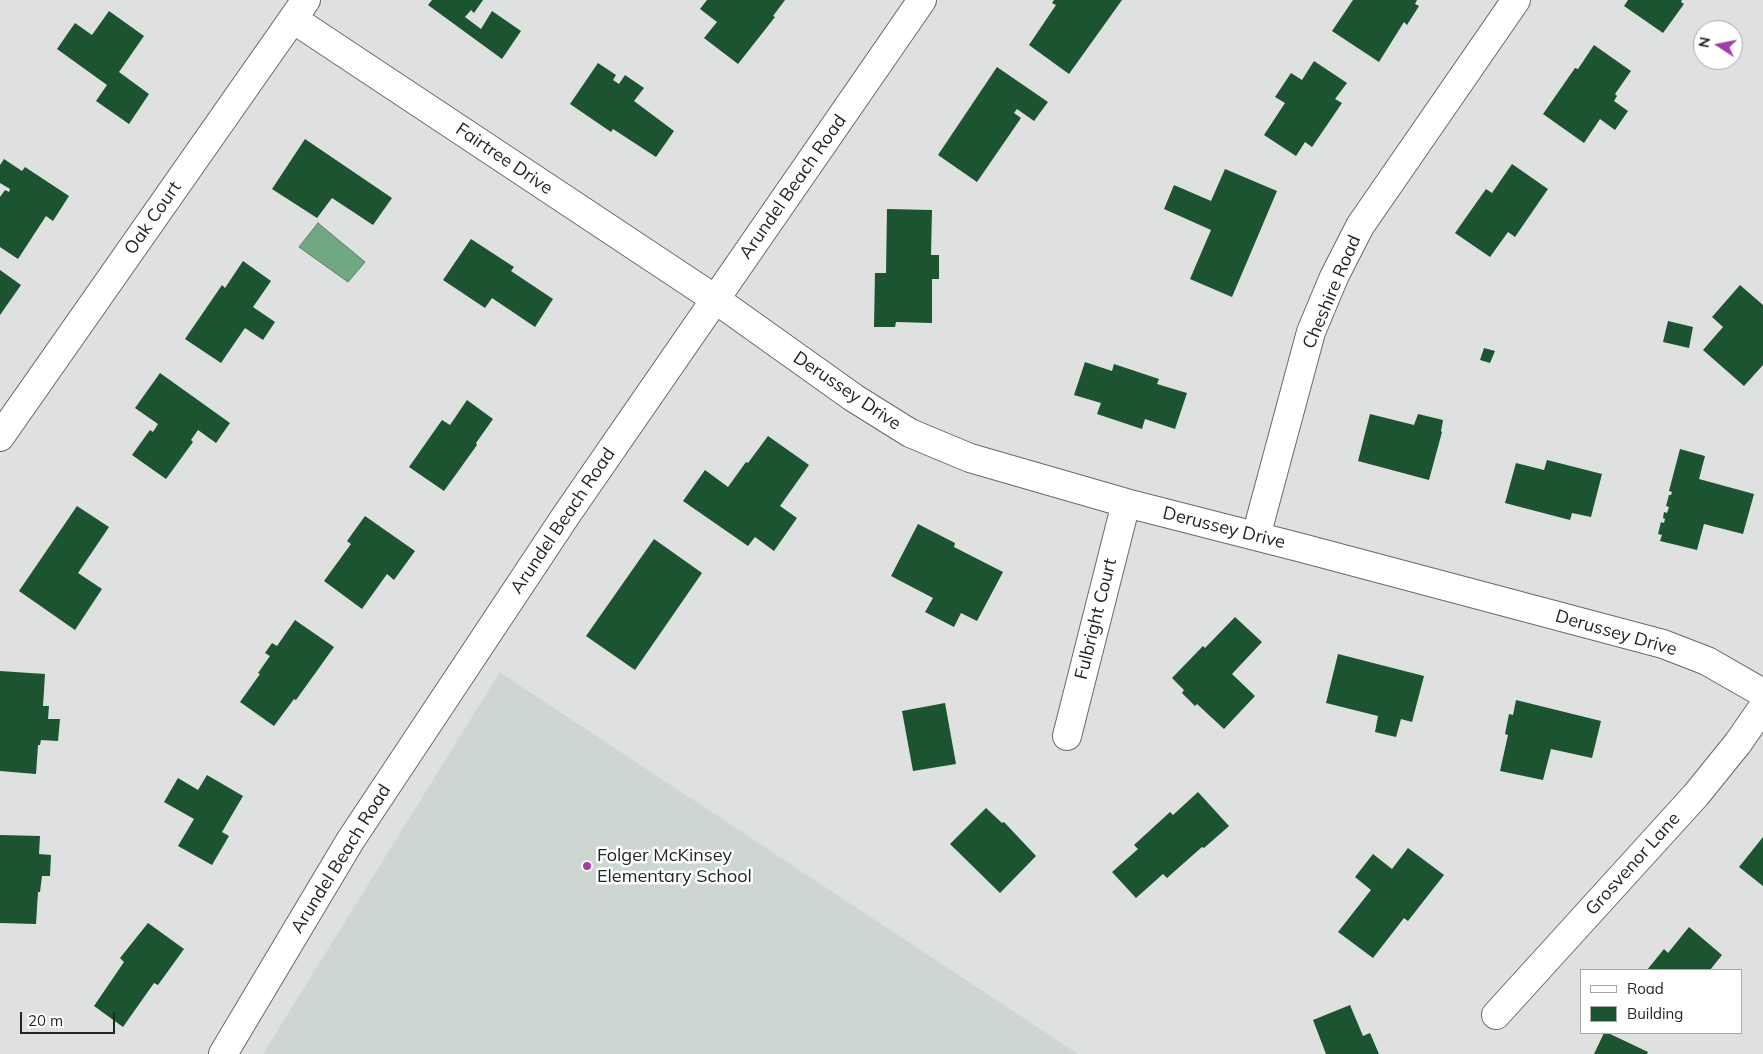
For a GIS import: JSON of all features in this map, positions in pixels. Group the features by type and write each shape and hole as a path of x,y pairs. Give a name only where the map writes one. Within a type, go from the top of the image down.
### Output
{"street":[{"name":"Arundel Beach Road","path":"223,1054 360,826 566,514 922,0"},
{"name":"Cheshire Road","path":"1256,536 1311,332 1334,277 1360,226 1516,0"},
{"name":"Fairtree Drive","path":"300,9 715,299"},
{"name":"Oak Court","path":"0,437 300,9"},
{"name":"Derussey Drive","path":"715,299 854,398 910,433 970,458 1126,503 1663,644 1707,661 1763,693"},
{"name":"Fulbright Court","path":"1067,736 1126,503"},
{"name":"Grosvenor Lane","path":"1496,1015 1696,795 1738,743 1763,707"}],"shaded area":[{"path":"318,223 365,262 348,282 299,247"},
{"name":"Folger McKinsey Elementary School","path":"500,672 510,679 1078,1054 263,1054"}],"building":[{"path":"432,0 483,0 474,13 471,10 465,17 481,29 492,11 521,31 502,59 428,5"},
{"path":"707,0 785,0 773,16 775,17 738,64 704,38 717,22 700,9"},
{"path":"1054,0 1122,0 1069,74 1029,45 1056,5 1052,3"},
{"path":"1353,0 1417,0 1415,4 1419,6 1407,25 1404,22 1379,62 1332,31"},
{"path":"1628,0 1682,0 1681,2 1684,4 1663,33 1624,6"},
{"path":"109,11 144,36 119,72 149,94 129,124 96,101 107,85 57,49 75,23 92,35"},
{"path":"1594,45 1631,71 1615,94 1617,96 1614,101 1628,111 1615,130 1600,119 1584,143 1543,114 1575,68 1578,69"},
{"path":"1314,61 1347,83 1335,99 1342,103 1312,147 1305,142 1296,156 1264,135 1285,103 1275,97 1291,73 1302,80"},
{"path":"598,63 616,75 613,80 619,84 625,75 644,88 634,101 674,131 656,157 613,129 611,132 570,104"},
{"path":"997,67 1048,102 1034,121 1017,109 1014,113 1021,118 977,182 938,155"},
{"path":"305,139 392,198 373,225 332,198 317,218 272,189"},
{"path":"4,159 22,171 25,167 69,196 53,221 46,216 18,259 0,247 0,197 5,190 9,192 10,189 0,183 0,165"},
{"path":"1512,164 1548,189 1515,237 1508,232 1490,257 1455,233 1486,189 1492,193"},
{"path":"1225,169 1277,191 1232,297 1190,279 1211,230 1164,209 1174,185 1211,201"},
{"path":"887,209 932,210 931,255 939,255 939,279 932,279 932,323 896,322 895,327 874,327 875,273 886,273"},
{"path":"471,239 514,267 511,271 553,299 535,327 492,298 485,308 443,280"},
{"path":"243,261 271,281 253,307 275,322 263,340 245,328 221,363 185,339 222,285 225,288"},
{"path":"0,270 21,285 0,315"},
{"path":"1740,285 1763,305 1763,365 1744,386 1703,350 1723,327 1712,317"},
{"path":"1668,321 1693,327 1689,348 1663,342"},
{"path":"1484,348 1495,351 1490,363 1480,360"},
{"path":"1085,362 1112,371 1114,364 1159,379 1157,384 1187,393 1175,429 1145,419 1142,429 1097,414 1101,403 1074,395"},
{"path":"160,373 230,423 216,443 198,430 191,440 193,442 166,479 132,455 150,430 153,432 158,424 135,408"},
{"path":"467,400 493,419 444,491 409,467 442,420 450,425"},
{"path":"1370,414 1414,425 1418,414 1443,420 1442,432 1429,480 1358,461"},
{"path":"768,436 809,465 780,506 797,518 774,551 755,537 748,546 683,501 705,470 728,487"},
{"path":"1680,449 1705,456 1699,479 1754,494 1743,534 1704,524 1697,550 1660,541 1662,535 1658,534 1661,522 1664,523 1664,512 1667,513 1669,507 1666,506 1669,495 1672,492 1669,491"},
{"path":"1547,460 1602,474 1591,517 1572,513 1570,520 1505,503 1516,463 1544,470"},
{"path":"77,506 109,527 78,573 102,589 75,630 19,591"},
{"path":"365,516 415,551 394,580 387,574 362,609 324,581 351,544 347,541"},
{"path":"918,524 955,543 954,547 1003,572 977,621 961,613 954,627 925,612 933,598 891,576"},
{"path":"654,539 702,573 635,670 586,636"},
{"path":"1235,617 1262,642 1232,674 1255,696 1224,729 1197,704 1195,706 1182,693 1184,690 1172,678"},
{"path":"295,620 334,647 296,700 294,699 274,726 240,702 270,656 265,653 272,643 277,646"},
{"path":"1338,654 1424,676 1412,722 1401,719 1396,737 1375,732 1378,716 1326,703"},
{"path":"0,671 45,674 43,706 49,706 48,719 60,719 58,741 41,740 40,745 38,745 36,774 0,771"},
{"path":"1516,700 1601,721 1592,758 1551,749 1543,780 1500,771 1508,735 1505,734 1509,714 1513,715"},
{"path":"945,703 956,764 913,771 902,711"},
{"path":"207,775 243,796 222,832 229,836 212,865 178,846 194,819 164,802 178,778 198,790"},
{"path":"1198,792 1229,826 1167,878 1163,874 1136,898 1112,872 1138,849 1134,845 1170,812 1173,815"},
{"path":"986,808 1002,823 1004,822 1036,856 1000,893 950,844"},
{"path":"0,835 40,836 39,854 51,855 50,876 42,876 40,892 38,892 36,924 0,923"},
{"path":"1763,837 1763,886 1739,867"},
{"path":"1408,848 1444,875 1408,921 1404,918 1373,958 1338,932 1371,890 1355,877 1373,854 1392,869"},
{"path":"148,923 184,949 158,985 154,983 123,1027 94,1006 124,962 120,958"},
{"path":"1689,927 1722,955 1711,969 1648,969 1664,949 1668,953"},
{"path":"1350,1005 1363,1036 1370,1033 1379,1054 1326,1054 1313,1020"},
{"path":"1604,1034 1610,1034 1648,1052 1647,1054 1594,1054"}],"place":[{"name":"Folger McKinsey Elementary School","path":"587,866"}]}
